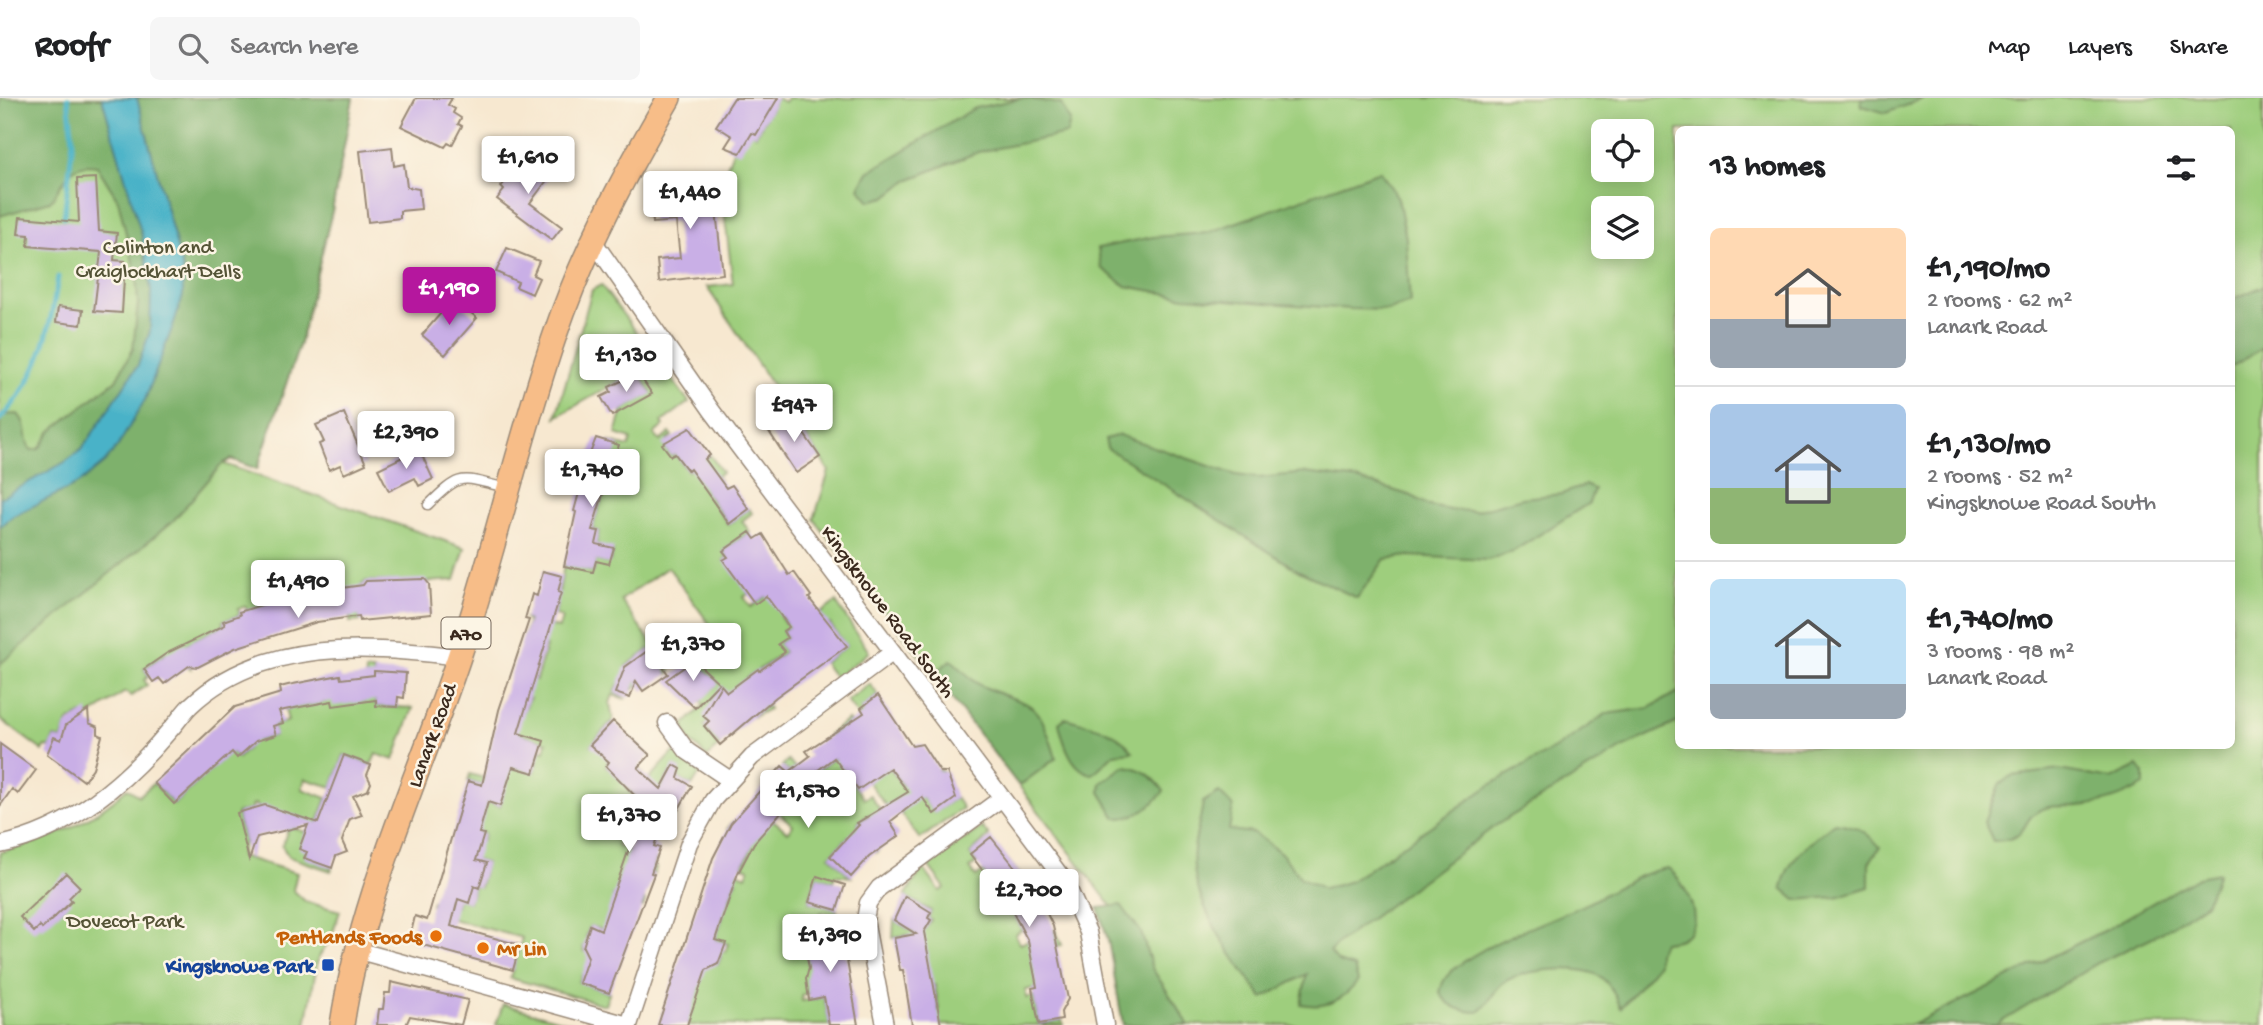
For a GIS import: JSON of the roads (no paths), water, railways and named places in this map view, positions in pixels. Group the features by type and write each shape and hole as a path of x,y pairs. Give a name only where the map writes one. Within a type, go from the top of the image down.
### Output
{"main road":[{"name":"Lanark Road","path":"342,1025 356,950 459,657 556,331 594,242 638,152 669,98"}],"street":[{"name":"Kingsknowe Road South","path":"594,242 712,411 1066,883 1079,906 1089,939 1105,1025"},
{"path":"0,845 39,834 87,809 111,790 191,705 217,686 257,666 296,655 349,648 401,649 459,657"},
{"path":"356,950 628,1025 692,836 702,816 730,779 777,737 893,652"},
{"path":"667,723 687,751 730,779"},
{"path":"885,1025 865,920 868,903 879,888 1002,798"}],"lane":[{"path":"428,505 445,485 456,480 470,479 510,489"}],"water":[{"path":"102,98 137,98 183,270 183,296 145,400 118,446 105,462 78,484 13,516 0,527 0,498 65,462 82,449 138,365 150,331 151,290 142,236"}],"waterway":[{"path":"64,217 73,140 68,98"},
{"path":"0,419 14,403 34,371 47,335 58,277"}],"place":[{"name":"Pentlands Foods","path":"436,936"},
{"name":"Mr Lin","path":"483,948"},
{"name":"Kingsknowe Park","path":"328,965"}],"park label":[{"name":"Colinton and Craiglockhart Dells","path":"158,258"},
{"name":"Dovecot Park","path":"125,920"}]}
